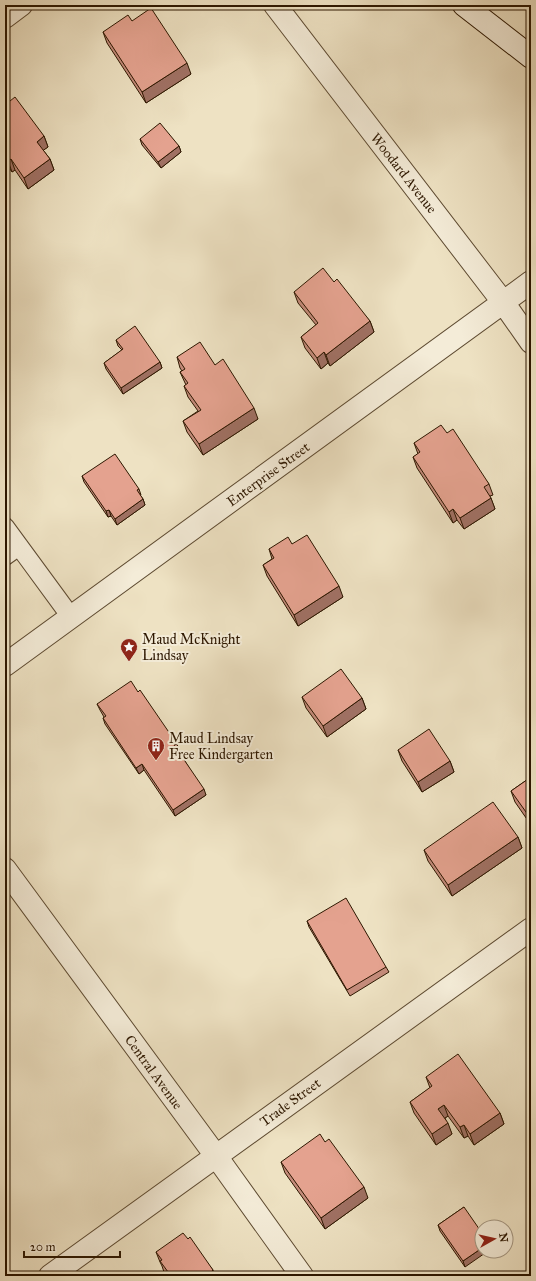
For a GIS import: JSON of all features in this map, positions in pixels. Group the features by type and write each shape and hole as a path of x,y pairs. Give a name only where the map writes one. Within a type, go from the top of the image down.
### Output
{"street":[{"path":"5,17 21,5"},
{"name":"Woodard Avenue","path":"275,5 503,302 531,342"},
{"path":"464,5 531,57"},
{"name":"Enterprise Street","path":"5,665 531,282"},
{"name":"Central Avenue","path":"5,869 216,1156 302,1276"},
{"name":"Trade Street","path":"50,1276 531,929"}],"lane":[{"path":"5,527 12,551 70,617"}],"building":[{"path":"151,8 187,63 142,92 103,32 128,15 132,21"},
{"path":"15,97 44,136 37,142 50,159 24,178 11,159 8,161 5,157 5,105"},
{"path":"160,123 179,146 158,162 140,139"},
{"path":"323,268 334,282 337,279 370,321 326,355 324,352 317,358 301,337 318,323 294,292"},
{"path":"135,326 160,362 121,388 104,363 123,349 116,340"},
{"path":"200,342 215,365 223,359 254,408 199,444 183,421 201,410 184,386 188,383 180,372 185,369 177,357"},
{"path":"441,425 447,433 453,429 489,484 484,487 491,498 460,518 453,509 449,512 413,457 420,452 414,443"},
{"path":"115,454 139,489 137,490 143,499 115,519 109,510 106,511 82,476"},
{"path":"307,535 339,586 294,615 263,565 274,558 269,549 288,537 292,544"},
{"path":"341,669 362,698 323,726 302,697"},
{"name":"Maud Lindsay Free Kindergarten","path":"131,681 138,692 140,690 177,744 174,745 204,789 173,810 142,764 136,768 103,718 106,716 97,704"},
{"path":"429,729 450,761 418,782 398,750"},
{"path":"531,777 531,819 511,791"},
{"path":"493,802 518,837 448,885 424,850"},
{"path":"346,898 386,967 347,990 307,921"},
{"path":"458,1054 500,1113 470,1134 464,1125 460,1127 444,1105 438,1109 448,1123 432,1134 410,1102 432,1086 426,1077"},
{"path":"320,1134 325,1142 329,1139 364,1187 321,1218 281,1162"},
{"path":"464,1207 474,1221 474,1253 463,1261 438,1225"},
{"path":"183,1233 188,1239 190,1237 213,1270 211,1272 215,1276 171,1276 160,1261 162,1260 156,1252"},
{"path":"142,1271 146,1276 135,1276"}],"place":[{"name":"Maud McKnight Lindsay","path":"129,662"},
{"name":"Maud Lindsay Free Kindergarten","path":"156,761"}]}
